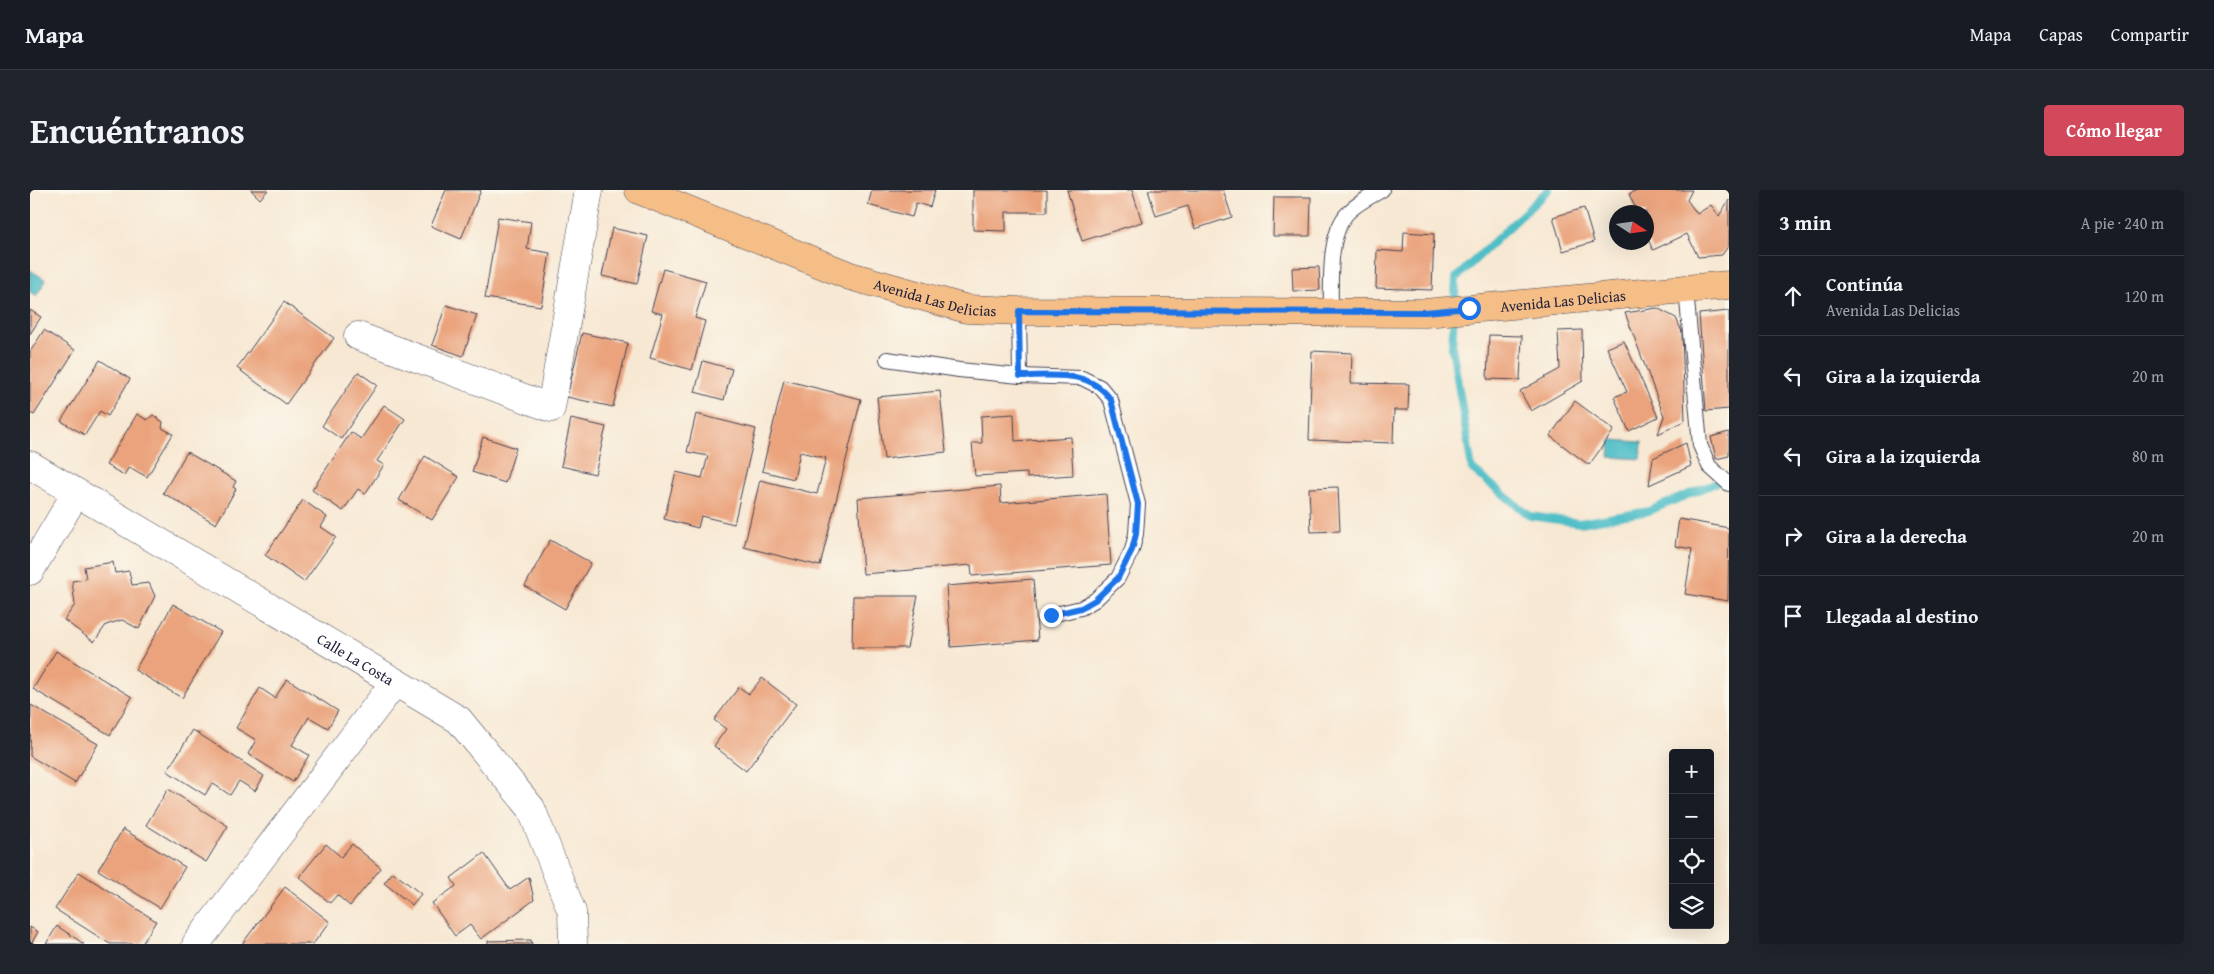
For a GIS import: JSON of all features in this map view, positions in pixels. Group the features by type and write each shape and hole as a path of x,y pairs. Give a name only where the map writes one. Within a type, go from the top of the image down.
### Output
{"main road":[{"name":"Avenida Las Delicias","path":"638,190 850,276 967,308 1019,311 1425,312 1729,285"}],"street":[{"path":"358,336 551,408 589,190"},
{"name":"Calle La Costa","path":"30,466 459,720 531,808 572,912 573,944"},
{"path":"30,571 76,492"},
{"path":"196,944 396,682"}],"lane":[{"path":"1331,312 1332,270 1336,232 1350,210 1382,190"},
{"path":"1686,289 1700,445 1709,466 1729,484"},
{"path":"1019,311 1020,376"},
{"path":"887,359 959,370 1020,376 1082,378 1092,382 1106,393 1111,400 1138,504 1136,534 1132,550 1118,578 1095,600 1081,608 1051,615"}],"water":[{"path":"30,270 46,280 36,296 30,292"},
{"path":"1611,440 1642,442 1641,459 1609,457"}],"building":[{"path":"251,190 268,190 260,199"},
{"path":"446,190 481,190 461,239 431,226"},
{"path":"872,190 935,190 930,207 916,203 912,217 868,205"},
{"path":"973,190 1047,190 1047,212 1006,212 1006,231 973,230"},
{"path":"1067,190 1132,190 1142,222 1082,241"},
{"path":"1148,190 1223,190 1232,217 1195,229 1188,206 1156,216"},
{"path":"1637,190 1692,190 1687,200 1697,214 1711,205 1719,216 1729,200 1729,245 1722,255 1698,257 1687,234 1654,250 1654,205 1634,205 1629,194"},
{"path":"1274,197 1311,197 1310,236 1273,236"},
{"path":"1584,208 1594,242 1563,251 1553,217"},
{"path":"498,217 531,222 527,249 550,253 541,306 485,298"},
{"path":"612,228 648,236 637,284 602,276"},
{"path":"1404,232 1434,234 1432,290 1376,288 1377,250 1403,252"},
{"path":"1319,267 1320,290 1293,291 1292,268"},
{"path":"663,269 706,281 695,318 705,321 692,370 650,358 663,314 651,311"},
{"path":"284,302 334,338 286,404 237,368"},
{"path":"446,305 477,315 463,356 432,345"},
{"path":"1657,308 1676,318 1682,332 1685,421 1658,434 1664,416 1625,313"},
{"path":"30,310 41,317 30,334"},
{"path":"1729,311 1729,409 1706,411 1699,314"},
{"path":"44,330 75,350 34,415 30,413 30,352"},
{"path":"1582,330 1583,381 1531,411 1520,391 1560,369 1558,331"},
{"path":"582,333 628,343 613,407 567,397"},
{"path":"1489,335 1522,336 1520,380 1487,379"},
{"path":"1624,341 1658,417 1629,431 1614,397 1627,392 1607,348"},
{"path":"1312,351 1352,353 1351,383 1409,384 1408,410 1394,410 1393,443 1309,440"},
{"path":"100,360 130,379 108,416 100,411 85,435 61,421"},
{"path":"703,361 732,369 724,400 695,392"},
{"path":"358,372 377,385 341,439 322,426"},
{"path":"784,380 861,399 820,566 744,547 760,480 817,494 826,458 800,452 794,479 762,471"},
{"path":"940,391 946,452 884,459 877,397"},
{"path":"1575,401 1614,430 1589,465 1550,436"},
{"path":"384,405 405,419 377,461 384,465 365,494 358,489 343,511 312,490 351,432 361,439"},
{"path":"137,414 147,420 153,415 163,422 162,428 173,434 147,477 129,467 124,475 106,465"},
{"path":"696,414 756,429 734,524 701,516 698,528 664,519 676,472 702,478 708,456 687,452"},
{"path":"1014,414 1015,441 1071,437 1073,475 1027,478 1027,473 975,476 972,443 982,443 981,416"},
{"path":"571,419 606,427 595,474 561,466"},
{"path":"1729,432 1729,456 1716,459 1711,437"},
{"path":"483,437 516,448 505,483 472,472"},
{"path":"1686,443 1691,466 1649,485 1653,458"},
{"path":"187,452 236,481 233,487 236,489 216,524 163,493"},
{"path":"425,456 459,477 432,520 399,500"},
{"path":"1000,486 1001,503 1106,494 1111,565 972,576 971,565 863,574 858,498"},
{"path":"1338,487 1340,531 1311,532 1309,488"},
{"path":"303,500 327,517 321,527 336,537 304,582 265,555"},
{"path":"1679,519 1729,528 1728,601 1685,594 1692,549 1675,546"},
{"path":"550,540 591,563 565,609 525,586"},
{"path":"113,562 115,573 129,571 132,585 149,583 155,596 139,629 122,620 106,625 94,642 64,620 75,605 72,581 86,579 84,567"},
{"path":"1033,579 1038,640 951,647 946,586"},
{"path":"853,596 918,596 907,648 852,648"},
{"path":"173,604 221,632 182,698 135,670"},
{"path":"56,651 132,697 110,735 33,689"},
{"path":"762,678 796,704 746,771 714,746 726,729 714,720 739,687 749,694"},
{"path":"287,679 338,711 328,728 309,717 292,745 309,755 293,782 248,754 256,740 236,728 260,688 275,698"},
{"path":"31,705 98,744 75,783 30,756"},
{"path":"193,730 264,776 255,791 239,781 230,795 212,783 205,795 167,771"},
{"path":"168,789 228,826 206,862 146,825"},
{"path":"123,829 185,867 160,908 98,870"},
{"path":"326,844 341,857 352,844 381,868 350,906 337,895 330,903 299,877"},
{"path":"484,853 510,890 529,877 534,900 481,939 470,925 455,936 432,903 456,886 451,878"},
{"path":"79,872 156,921 142,944 110,944 55,909"},
{"path":"393,872 421,894 412,905 384,883"},
{"path":"285,887 330,922 313,944 242,944"},
{"path":"57,926 84,944 46,944"},
{"path":"30,927 38,932 31,944 30,944"},
{"path":"531,940 532,944 488,944 488,941"}],"waterway":[{"path":"1548,190 1456,278 1452,347 1472,469 1530,516 1580,523 1649,511 1725,479"}],"route":[{"path":"1051,615 1081,608 1095,600 1118,578 1126,566 1132,550 1138,519 1138,504 1111,400 1100,386 1072,376 1020,376 1019,311 1425,312 1469,308"}]}
